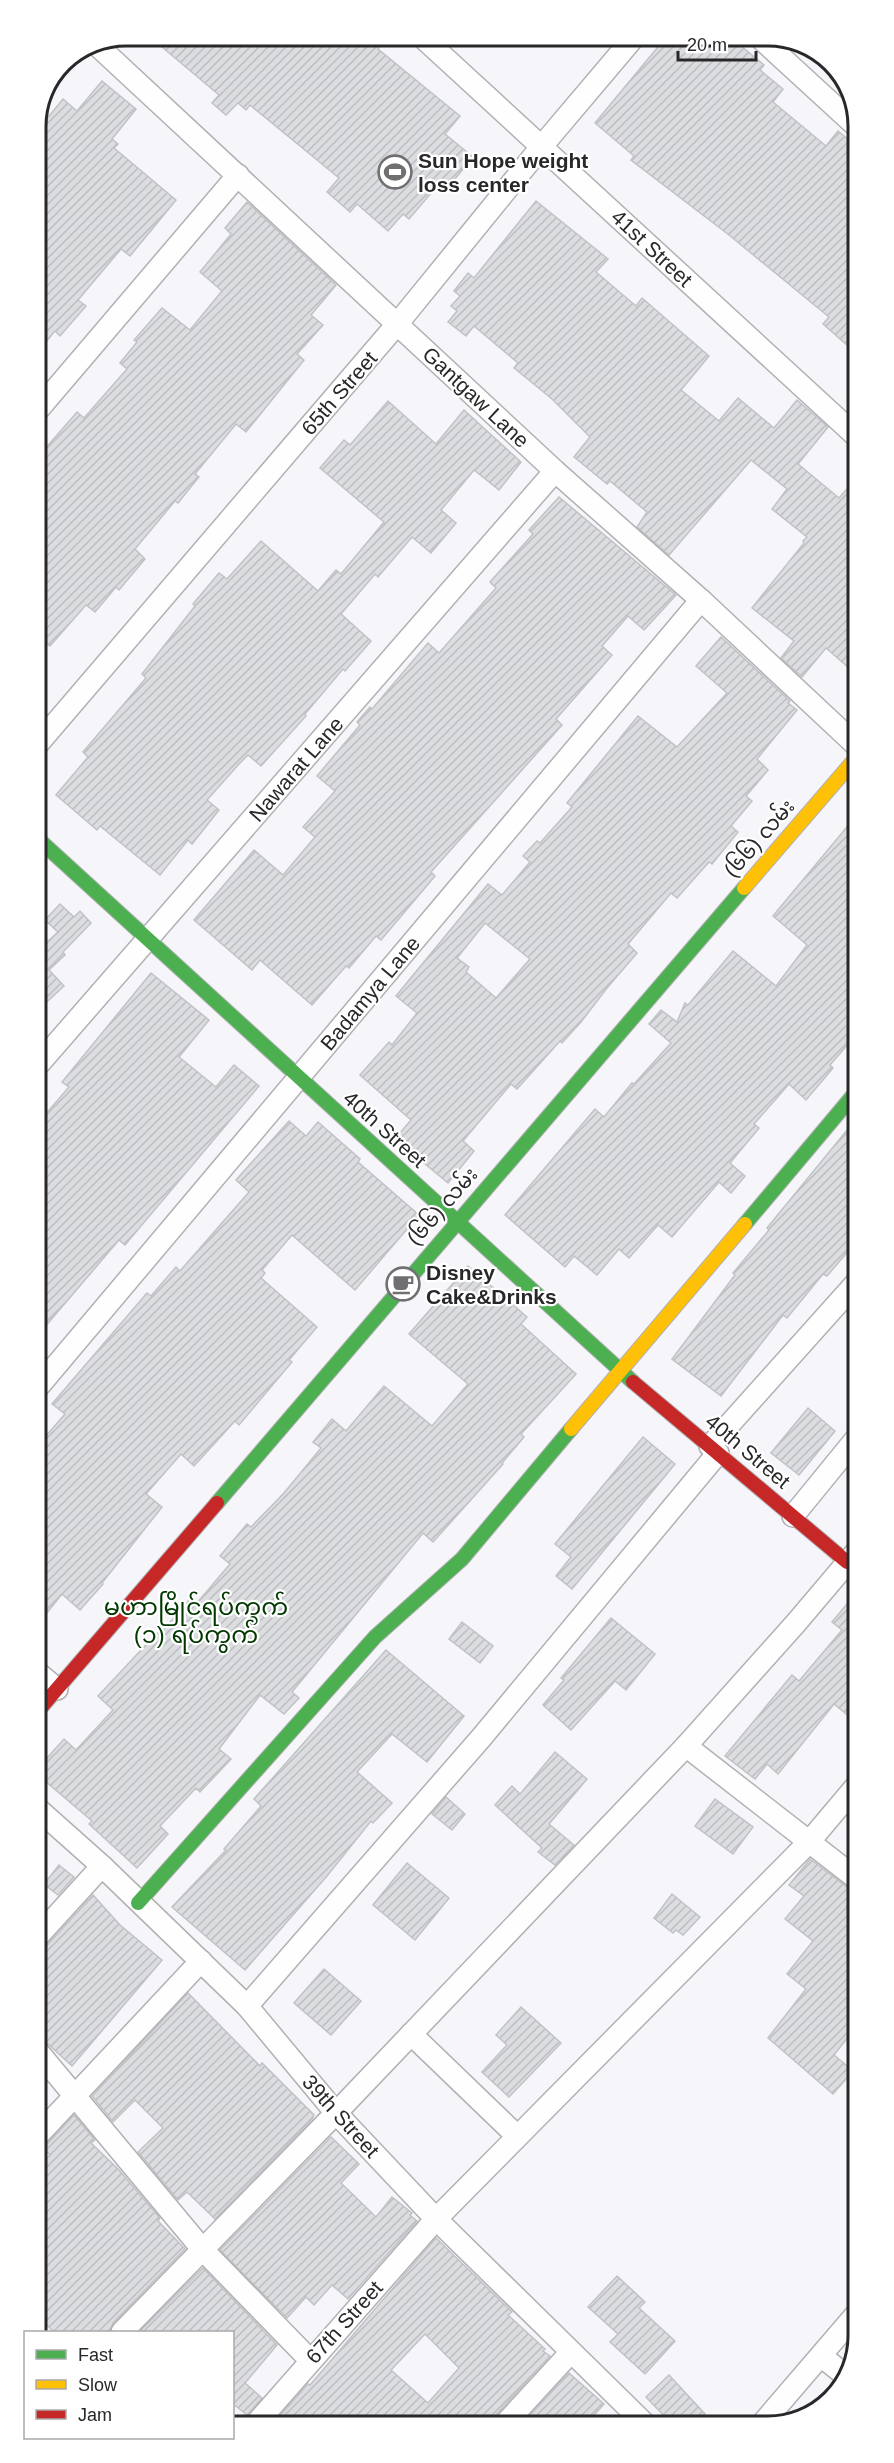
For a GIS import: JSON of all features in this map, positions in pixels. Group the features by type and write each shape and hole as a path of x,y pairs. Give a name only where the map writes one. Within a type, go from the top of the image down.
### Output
{"street":[{"name":"41st Street","path":"433,47 848,429"},
{"name":"65th Street","path":"47,735 398,323 626,47"},
{"path":"771,47 846,111"},
{"name":"Gantgaw Lane","path":"103,51 555,471 701,600 848,738"},
{"path":"47,399 238,175"},
{"name":"Nawarat Lane","path":"47,1056 555,471"},
{"name":"Badamya Lane","path":"46,1377 701,600"},
{"name":"(၆၆) လမ်း","path":"46,1701 456,1221 848,767"},
{"name":"40th Street","path":"47,847 620,1371 793,1516 848,1554"},
{"path":"138,1903 375,1637 462,1558 848,1101"},
{"path":"247,2006 481,1738 714,1450 848,1292"},
{"path":"793,1516 848,1449"},
{"path":"123,2331 336,2113 686,1746 848,1562"},
{"path":"46,1680 57,1689"},
{"path":"686,1746 848,1872"},
{"name":"67th Street","path":"262,2416 436,2219 809,1842 848,1796"},
{"name":"39th Street","path":"46,1816 102,1866 247,2006 336,2113 436,2219 637,2416"},
{"path":"46,1927 102,1866"},
{"path":"46,2127 201,1961"},
{"path":"411,2034 517,2136"},
{"path":"46,2063 203,2250 310,2360"},
{"path":"769,2416 848,2324"},
{"path":"512,2416 571,2352"},
{"path":"821,2356 840,2371"}],"building":[{"path":"162,47 380,47 378,49 460,116 445,134 473,157 445,191 438,185 409,219 403,214 388,231 357,204 350,212 327,192 339,178 250,105 246,110 238,103 226,115 212,103 219,95"},
{"path":"658,47 742,47 764,65 760,70 783,89 773,102 826,146 838,131 848,139 848,346 823,324 829,317 729,235 631,160 634,156 595,123"},
{"path":"102,81 136,109 112,139 118,144 114,148 176,200 130,256 121,249 78,300 86,306 60,336 55,331 47,341 47,121 63,99 77,111"},
{"path":"536,201 608,259 596,272 636,306 642,298 709,356 681,390 719,421 738,398 774,428 797,400 828,427 798,464 839,498 848,488 848,667 826,648 802,677 781,658 794,641 752,608 807,537 772,509 787,489 751,460 669,555 637,527 647,512 610,481 607,484 574,457 590,437 552,399 514,368 518,363 474,326 466,336 448,322 457,311 451,306 460,296 454,291 468,273 474,278"},
{"path":"247,202 336,285 311,315 323,325 297,354 304,360 246,432 236,424 195,474 199,477 178,503 175,501 135,549 145,559 119,590 116,587 95,612 86,605 50,646 47,643 47,447 77,412 84,418 127,369 120,363 137,342 134,340 162,308 190,330 222,291 200,272 231,234 225,228"},
{"path":"388,401 436,444 464,410 521,462 499,490 474,470 441,510 456,523 431,553 412,537 378,577 375,574 341,614 371,641 345,671 343,669 305,714 306,716 261,766 248,755 239,764 207,800 219,810 192,844 188,840 160,875 100,826 97,830 56,795 88,757 83,752 146,678 142,674 195,606 193,604 219,573 227,579 261,541 318,591 336,570 341,574 384,522 320,468 344,440 350,445"},
{"path":"559,497 676,595 644,630 628,616 602,646 612,655 556,719 562,725 431,872 435,876 381,940 376,936 349,968 346,966 312,1005 260,960 252,970 194,920 254,850 283,875 315,837 303,827 335,791 317,776 360,725 357,722 370,707 372,709 428,643 439,653 496,588 490,582 533,534 529,530"},
{"path":"721,637 797,710 757,759 768,770 746,796 752,801 731,826 738,832 712,864 709,862 677,898 671,893 628,944 637,953 581,1022 562,1043 560,1041 517,1089 511,1084 463,1141 474,1151 448,1183 395,1139 411,1120 360,1075 389,1042 392,1045 417,1013 396,996 488,884 502,895 530,862 523,856 537,841 540,843 572,807 567,803 638,716 677,747 727,693 696,666","holes":["485,923 530,959 496,998 466,972 469,967 457,958"]},
{"path":"848,826 848,1044 830,1065 833,1068 806,1100 789,1084 754,1124 759,1128 730,1163 745,1176 731,1193 719,1182 672,1237 658,1225 629,1258 619,1249 597,1275 574,1256 565,1267 505,1215 595,1109 604,1117 632,1083 634,1084 671,1043 649,1024 661,1010 677,1022 685,1003 688,1005 733,951 776,986 807,945 773,916"},
{"path":"60,904 74,917 80,911 91,923 63,952 65,955 49,970 64,986 47,1002 47,942 58,932 47,922 47,918"},
{"path":"151,973 209,1020 179,1057 216,1087 234,1065 259,1086 125,1245 119,1240 46,1325 47,1113 69,1087 62,1082"},
{"path":"289,1121 306,1136 318,1122 360,1159 358,1162 419,1215 355,1290 292,1235 262,1270 265,1273 261,1278 317,1327 289,1360 292,1362 239,1425 235,1421 194,1466 181,1454 146,1494 162,1507 103,1584 80,1610 62,1594 46,1614 46,1435 65,1414 52,1404 147,1293 151,1296 176,1267 180,1271 249,1192 236,1180"},
{"path":"848,1129 848,1251 827,1276 823,1274 787,1318 783,1315 721,1396 672,1359 735,1275 733,1273 769,1230 767,1228"},
{"path":"468,1266 527,1317 521,1324 576,1374 521,1434 524,1437 503,1464 433,1542 423,1533 292,1692 299,1698 284,1714 260,1695 219,1749 231,1759 200,1792 196,1788 160,1826 168,1834 137,1868 89,1824 92,1821 46,1782 46,1759 64,1739 76,1750 113,1710 98,1696 157,1633 159,1635 190,1599 196,1604 230,1564 220,1556 247,1524 251,1527 284,1493 321,1448 313,1442 332,1419 346,1431 384,1386 432,1426 468,1384 409,1334"},
{"path":"808,1408 835,1431 799,1475 771,1453"},
{"path":"643,1437 675,1464 572,1589 556,1576 571,1557 555,1544"},
{"path":"848,1603 848,1716 834,1704 778,1774 767,1764 755,1779 725,1756 792,1675 799,1681 842,1630 832,1622"},
{"path":"611,1618 655,1654 626,1690 615,1681 571,1730 543,1705 564,1680 561,1678"},
{"path":"462,1622 493,1646 480,1663 449,1639"},
{"path":"386,1650 464,1716 427,1762 392,1734 357,1772 392,1803 373,1823 371,1821 327,1876 245,1970 172,1907 226,1850 224,1849 261,1806 254,1799"},
{"path":"555,1752 587,1779 549,1824 574,1845 555,1865 538,1852 542,1848 495,1805 512,1786 520,1794"},
{"path":"446,1797 465,1814 452,1830 432,1814"},
{"path":"715,1799 753,1827 733,1854 695,1826"},
{"path":"810,1859 848,1888 846,1907 848,1909 848,2037 834,2055 848,2067 848,2077 833,2094 768,2038 806,1989 787,1974 813,1941 785,1919 804,1896 789,1885"},
{"path":"407,1863 449,1898 415,1940 373,1905"},
{"path":"59,1865 74,1877 58,1895 46,1886 46,1881"},
{"path":"672,1894 700,1917 683,1935 676,1930 673,1933 654,1918"},
{"path":"93,1895 120,1925 162,1960 72,2066 46,2043 46,1945"},
{"path":"324,1969 361,2001 331,2035 294,2003"},
{"path":"188,1993 260,2066 262,2063 314,2115 215,2219 187,2192 178,2200 138,2152 163,2128 135,2100 113,2122 92,2096"},
{"path":"521,2007 561,2043 509,2097 482,2072 507,2045 496,2035"},
{"path":"74,2115 95,2140 91,2143 119,2170 160,2218 158,2221 185,2249 113,2323 110,2331 54,2331 46,2325 46,2159 50,2155 46,2151 48,2143"},
{"path":"331,2137 359,2164 341,2183 376,2217 392,2197 412,2213 410,2215 417,2221 348,2299 332,2285 314,2305 306,2297 287,2318 220,2250"},
{"path":"436,2238 512,2312 508,2315 550,2356 495,2416 280,2416 308,2384 310,2385","holes":["425,2334 459,2368 428,2403 391,2370"]},
{"path":"203,2268 277,2345 245,2383 262,2398 247,2415 234,2405 234,2331 140,2331"},
{"path":"617,2276 645,2302 639,2308 675,2341 645,2374 610,2342 618,2334 588,2307"},
{"path":"569,2373 604,2404 593,2416 529,2416"},
{"path":"669,2375 705,2414 703,2416 664,2416 646,2397"}],"traffic: fast":[{"path":"47,847 633,1382"},
{"path":"217,1503 744,888"},
{"path":"745,1224 848,1102"},
{"path":"138,1903 375,1637 462,1559 571,1429"}],"traffic: slow":[{"path":"744,888 848,767"},
{"path":"571,1429 745,1224"}],"traffic: jam":[{"path":"633,1382 847,1562"},
{"path":"46,1701 217,1503"}],"place":[{"name":"Sun Hope weight loss center","path":"395,172"},
{"name":"Disney Cake&Drinks","path":"403,1284"}],"district":[{"name":"မဟာမြိုင်ရပ်ကွက် (၁) ရပ်ကွက်","path":"196,1620"}]}
